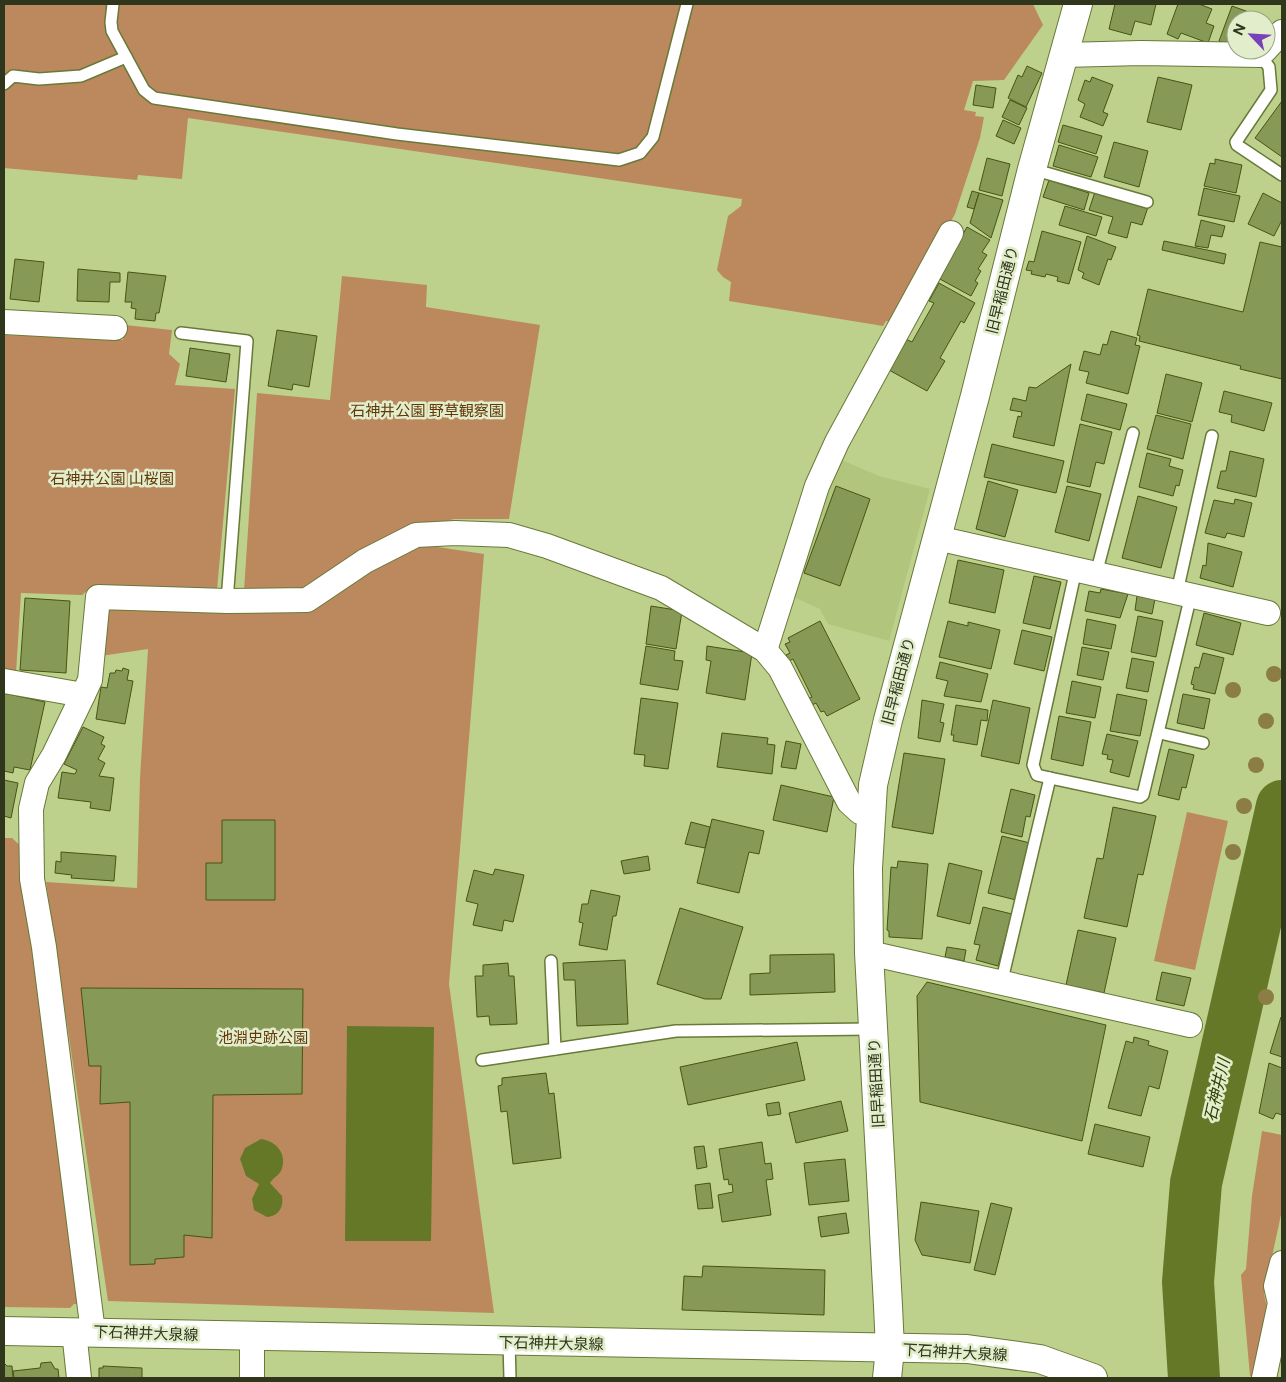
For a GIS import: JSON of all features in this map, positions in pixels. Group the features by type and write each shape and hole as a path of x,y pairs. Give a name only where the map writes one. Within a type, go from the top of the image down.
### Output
{"main road":[{"name":"旧早稲田通り","path":"887,1378 890,1348 869,953 869,813 873,785 888,720 1032,169 1078,4"},
{"name":"下石神井大泉線","path":"4,1331 509,1342 967,1349 1040,1359 1093,1378"}],"street":[{"path":"1064,55 1226,52"},
{"path":"766,650 821,477 836,442 951,233"},
{"path":"4,322 115,328"},
{"path":"79,1378 84,1332 46,957 32,879 31,809 37,783 54,755 90,680 98,597 227,602 307,600 365,561 416,535 455,533 509,535 547,546 661,588 766,650 780,668 849,802 860,812 869,813"},
{"path":"937,538 1268,613"},
{"path":"4,681 83,695"},
{"path":"869,953 1190,1025"},
{"path":"1264,1378 1280,1303 1276,1286 1282,1263"},
{"path":"252,1336 252,1378"}],"lane":[{"path":"113,4 112,31 144,90 154,98 397,134 619,160 640,153 653,137 687,4"},
{"path":"4,84 13,76 39,79 81,76 126,57"},
{"path":"1267,60 1271,90 1236,142 1237,145 1282,175"},
{"path":"1032,169 1147,202"},
{"path":"180,333 247,341 227,602"},
{"path":"1133,432 1086,572 1033,764 1037,775 1140,797 1145,793 1160,733 1212,436"},
{"path":"1160,733 1203,742"},
{"path":"1001,984 1050,778"},
{"path":"551,961 555,1049"},
{"path":"482,1060 676,1031 873,1029"},
{"path":"509,1342 510,1378"}],"shaded area":[{"path":"837,458 879,476 930,489 889,641 828,624 820,609 791,596"},
{"path":"347,1026 434,1027 431,1241 345,1241"},
{"path":"261,1139 267,1140 276,1146 282,1154 283,1160 281,1171 270,1183 282,1196 281,1208 274,1215 267,1217 254,1210 252,1199 259,1184 246,1176 240,1159 245,1148"}],"green space":[{"path":"4,4 1033,4 1043,25 1004,80 973,81 964,110 976,112 975,116 984,117 980,138 955,214 895,323 886,321 883,326 729,301 731,282 717,270 728,216 741,206 742,199 188,118 182,179 138,175 137,180 4,168"},
{"name":"石神井公園 野草観察園","path":"342,276 427,285 426,307 540,325 509,519 454,519 406,532 307,591 244,591 257,393 330,400"},
{"name":"石神井公園 山桜園","path":"125,325 172,330 169,354 180,364 175,385 235,389 217,590 93,586 82,595 21,593 16,673 4,671 4,335 123,340"},
{"name":"池淵史跡公園","path":"418,544 484,554 449,984 494,1313 108,1301 46,882 137,888 140,778 148,649 101,656 104,616 114,606 344,586"},
{"path":"1187,812 1228,821 1195,970 1154,961"},
{"path":"4,838 12,838 26,851 81,1304 74,1304 70,1308 4,1307"},
{"path":"1262,1131 1282,1135 1282,1210 1264,1294 1268,1312 1254,1377 1250,1376 1241,1275 1246,1269 1252,1196"}],"building":[{"path":"1115,4 1156,4 1151,25 1135,21 1131,35 1109,29"},
{"path":"1178,4 1199,4 1212,9 1206,23 1214,26 1208,43 1181,33 1178,39 1167,34"},
{"path":"1232,6 1243,10 1231,10"},
{"path":"1226,22 1226,44 1219,41"},
{"path":"1027,66 1042,73 1026,107 1008,98 1018,75 1022,77"},
{"path":"1092,77 1113,85 1103,112 1108,114 1103,126 1080,117 1085,104 1078,100 1085,80 1090,82"},
{"path":"1158,77 1192,85 1181,130 1147,122"},
{"path":"976,85 996,88 993,108 973,105"},
{"path":"1010,100 1027,108 1019,125 1002,117"},
{"path":"1282,101 1282,157 1255,138"},
{"path":"1003,120 1021,128 1014,144 996,136"},
{"path":"1063,125 1102,136 1096,154 1058,142"},
{"path":"1114,142 1148,151 1139,187 1104,177"},
{"path":"1059,145 1098,157 1091,177 1053,166"},
{"path":"987,158 1010,164 1002,196 979,190"},
{"path":"1215,159 1242,165 1236,193 1204,186 1210,163 1215,164"},
{"path":"1049,180 1089,193 1084,210 1043,197"},
{"path":"1204,188 1240,196 1234,222 1198,215"},
{"path":"972,191 979,193 974,209 967,207"},
{"path":"1095,192 1148,207 1142,225 1131,222 1127,238 1108,233 1113,217 1089,210"},
{"path":"979,193 1003,200 991,238 970,223"},
{"path":"1263,193 1282,203 1282,220 1274,236 1248,224"},
{"path":"1065,206 1102,217 1096,236 1059,225"},
{"path":"1201,220 1225,226 1222,237 1211,235 1208,248 1195,246"},
{"path":"967,227 990,240 982,252 987,255 978,269 981,271 975,281 978,283 971,296 938,278"},
{"path":"1042,231 1081,242 1069,284 1057,281 1058,277 1046,274 1045,277 1031,274 1032,271 1026,270 1029,261 1034,262"},
{"path":"1087,236 1116,247 1111,260 1108,259 1099,285 1082,278 1084,273 1078,270"},
{"path":"1164,241 1226,254 1224,264 1162,250"},
{"path":"1260,242 1282,247 1282,379 1240,369 1241,366 1139,341 1140,336 1137,335 1148,289 1243,312"},
{"path":"15,259 44,262 39,302 10,299"},
{"path":"78,269 120,273 120,282 110,282 109,302 77,301"},
{"path":"128,272 166,276 159,313 156,313 155,321 135,319 136,309 131,308 132,302 125,302"},
{"path":"939,283 975,303 964,323 961,321 940,358 945,361 927,391 889,370 906,339 912,342 934,303 929,301"},
{"path":"277,330 317,336 309,387 293,384 292,390 268,386"},
{"path":"1111,331 1137,338 1135,345 1140,346 1128,394 1086,383 1089,372 1079,370 1084,351 1100,355 1103,344 1107,345"},
{"path":"190,348 230,354 226,382 186,376"},
{"path":"1071,364 1054,446 1013,437 1018,416 1021,417 1022,412 1010,410 1013,398 1026,401 1029,387 1036,388"},
{"path":"1166,374 1202,383 1192,422 1157,413"},
{"path":"1224,391 1272,403 1264,431 1231,422 1232,415 1219,412"},
{"path":"1087,394 1127,404 1120,430 1081,420"},
{"path":"1156,415 1191,424 1183,459 1147,449"},
{"path":"1080,424 1112,432 1104,464 1096,462 1090,487 1067,482"},
{"path":"992,444 1064,461 1056,493 984,477"},
{"path":"1230,451 1264,459 1256,497 1217,488 1221,471 1226,471"},
{"path":"1147,453 1171,459 1169,466 1183,470 1179,486 1176,485 1173,496 1139,487"},
{"path":"988,481 1018,490 1005,537 976,529"},
{"path":"836,486 870,499 840,586 804,573"},
{"path":"1067,486 1101,494 1089,541 1055,532"},
{"path":"1138,496 1177,507 1161,568 1122,558"},
{"path":"1235,499 1252,503 1244,537 1227,533 1225,538 1205,533 1214,500 1234,504"},
{"path":"1208,543 1242,552 1233,587 1200,578 1203,565 1206,566"},
{"path":"958,560 1004,570 995,613 949,603"},
{"path":"1034,576 1061,582 1050,629 1023,623"},
{"path":"1101,589 1128,594 1120,618 1085,611 1089,591 1100,593"},
{"path":"1137,596 1155,599 1152,614 1135,610"},
{"path":"25,598 70,601 66,673 20,670"},
{"path":"651,606 682,611 676,649 646,644"},
{"path":"1204,613 1241,623 1233,655 1196,645"},
{"path":"1138,616 1163,621 1156,657 1131,652"},
{"path":"1087,619 1116,625 1111,649 1083,644"},
{"path":"820,621 860,699 827,716 824,711 821,712 816,703 812,705 809,698 812,697 793,659 789,661 786,655 790,653 785,644 790,642 788,638"},
{"path":"948,621 968,626 968,622 1000,630 991,669 939,657"},
{"path":"1022,630 1052,637 1044,671 1014,664"},
{"path":"646,646 675,651 674,660 683,661 678,690 640,684"},
{"path":"707,646 752,653 745,700 706,693 711,661 706,660"},
{"path":"1082,647 1109,652 1103,680 1077,675"},
{"path":"1203,653 1224,658 1215,694 1193,689 1194,685 1191,684 1195,667 1199,668"},
{"path":"1132,658 1154,662 1148,692 1126,688"},
{"path":"940,662 988,674 981,702 944,696 948,681 936,678"},
{"path":"123,668 129,670 127,680 133,681 125,724 96,719 101,687 107,688 110,673 115,673 116,670 122,671"},
{"path":"1072,681 1101,687 1095,718 1066,713"},
{"path":"4,693 45,702 30,770 14,767 13,773 4,771"},
{"path":"1117,694 1147,700 1140,736 1110,731"},
{"path":"1183,694 1210,699 1204,729 1177,723"},
{"path":"641,698 678,703 668,769 644,766 645,755 634,754"},
{"path":"922,700 944,704 940,722 944,723 940,742 918,738"},
{"path":"993,700 1030,708 1019,764 981,756"},
{"path":"956,705 988,710 987,721 981,720 977,745 953,741 954,735 951,735"},
{"path":"1059,716 1091,722 1083,766 1051,759"},
{"path":"83,727 104,737 101,744 105,746 98,759 105,763 99,776 114,778 110,811 90,808 91,802 58,798 62,772 75,774 77,770 64,764"},
{"path":"722,733 768,738 767,744 775,745 772,774 717,767"},
{"path":"1107,734 1138,741 1129,777 1110,772 1113,760 1107,759 1108,755 1102,754"},
{"path":"786,741 801,744 796,769 781,767"},
{"path":"1169,749 1194,755 1186,788 1182,787 1179,800 1158,795"},
{"path":"904,753 945,759 933,834 892,827"},
{"path":"4,780 18,783 11,818 4,816"},
{"path":"781,785 834,797 827,832 773,820"},
{"path":"1011,789 1035,795 1030,817 1026,816 1022,837 1001,832"},
{"path":"1113,807 1156,816 1143,875 1138,874 1127,927 1084,918 1097,858 1103,859"},
{"path":"712,819 764,831 759,854 749,852 739,893 697,883"},
{"path":"222,820 275,820 275,900 206,900 206,863 222,863"},
{"path":"691,822 710,827 705,848 685,844"},
{"path":"1002,836 1030,843 1016,900 988,893"},
{"path":"61,852 116,856 114,881 71,878 72,875 55,873 56,861 61,862"},
{"path":"648,856 650,870 624,874 621,861"},
{"path":"898,861 928,864 922,939 889,937 889,931 887,930 891,867 897,868"},
{"path":"949,863 982,871 970,924 937,916"},
{"path":"495,869 524,875 513,922 504,920 502,931 473,925 478,904 466,901 474,870 493,875"},
{"path":"591,890 620,896 616,916 613,916 607,950 579,945 583,923 579,922 582,904 588,904"},
{"path":"983,907 1012,914 998,966 976,960 980,945 974,944"},
{"path":"680,908 743,927 721,999 705,999 657,984"},
{"path":"1078,930 1116,938 1104,993 1066,985"},
{"path":"947,947 966,950 964,961 945,957"},
{"path":"834,954 835,992 750,995 750,974 770,973 770,955"},
{"path":"625,960 628,1024 577,1026 575,980 564,980 563,963"},
{"path":"508,963 509,976 514,976 517,1024 490,1025 489,1016 477,1017 475,976 483,976 483,965"},
{"path":"1162,972 1191,978 1184,1006 1156,1000"},
{"path":"927,982 1106,1025 1082,1141 920,1102 917,996"},
{"path":"81,988 303,989 302,1094 213,1095 212,1238 184,1235 184,1257 155,1259 155,1264 130,1265 130,1102 100,1104 101,1066 89,1066"},
{"path":"1282,1017 1282,1057 1270,1053"},
{"path":"1134,1037 1149,1041 1148,1045 1168,1051 1159,1089 1149,1086 1141,1116 1108,1108 1126,1041 1133,1043"},
{"path":"797,1042 805,1080 688,1105 680,1067"},
{"path":"1269,1063 1282,1068 1282,1115 1276,1113 1273,1119 1259,1113"},
{"path":"546,1073 549,1094 554,1093 561,1158 513,1164 507,1111 501,1112 498,1086 502,1085 502,1078"},
{"path":"841,1101 848,1131 796,1143 789,1113"},
{"path":"779,1102 781,1114 768,1116 766,1104"},
{"path":"1095,1124 1150,1137 1143,1167 1088,1154"},
{"path":"762,1142 765,1164 771,1163 773,1179 766,1180 771,1215 722,1222 718,1195 733,1192 732,1184 729,1185 728,1179 724,1180 719,1149"},
{"path":"704,1146 707,1167 697,1169 694,1147"},
{"path":"845,1159 849,1201 809,1205 804,1163"},
{"path":"710,1183 713,1208 698,1209 695,1185"},
{"path":"921,1202 979,1211 970,1263 922,1255 915,1240"},
{"path":"991,1203 1012,1208 995,1275 974,1270"},
{"path":"846,1213 849,1233 821,1237 818,1217"},
{"path":"703,1266 825,1270 824,1315 682,1310 684,1276 702,1277"},
{"path":"51,1362 55,1369 58,1369 59,1378 14,1378 13,1371 40,1368 41,1363"},
{"path":"4,1363 7,1366 12,1366 13,1378 4,1378"},
{"path":"103,1366 142,1368 142,1378 99,1378 99,1368 103,1368"}],"waterway":[{"name":"石神井川","path":"1194,1378 1188,1282 1196,1183 1282,806"}]}
